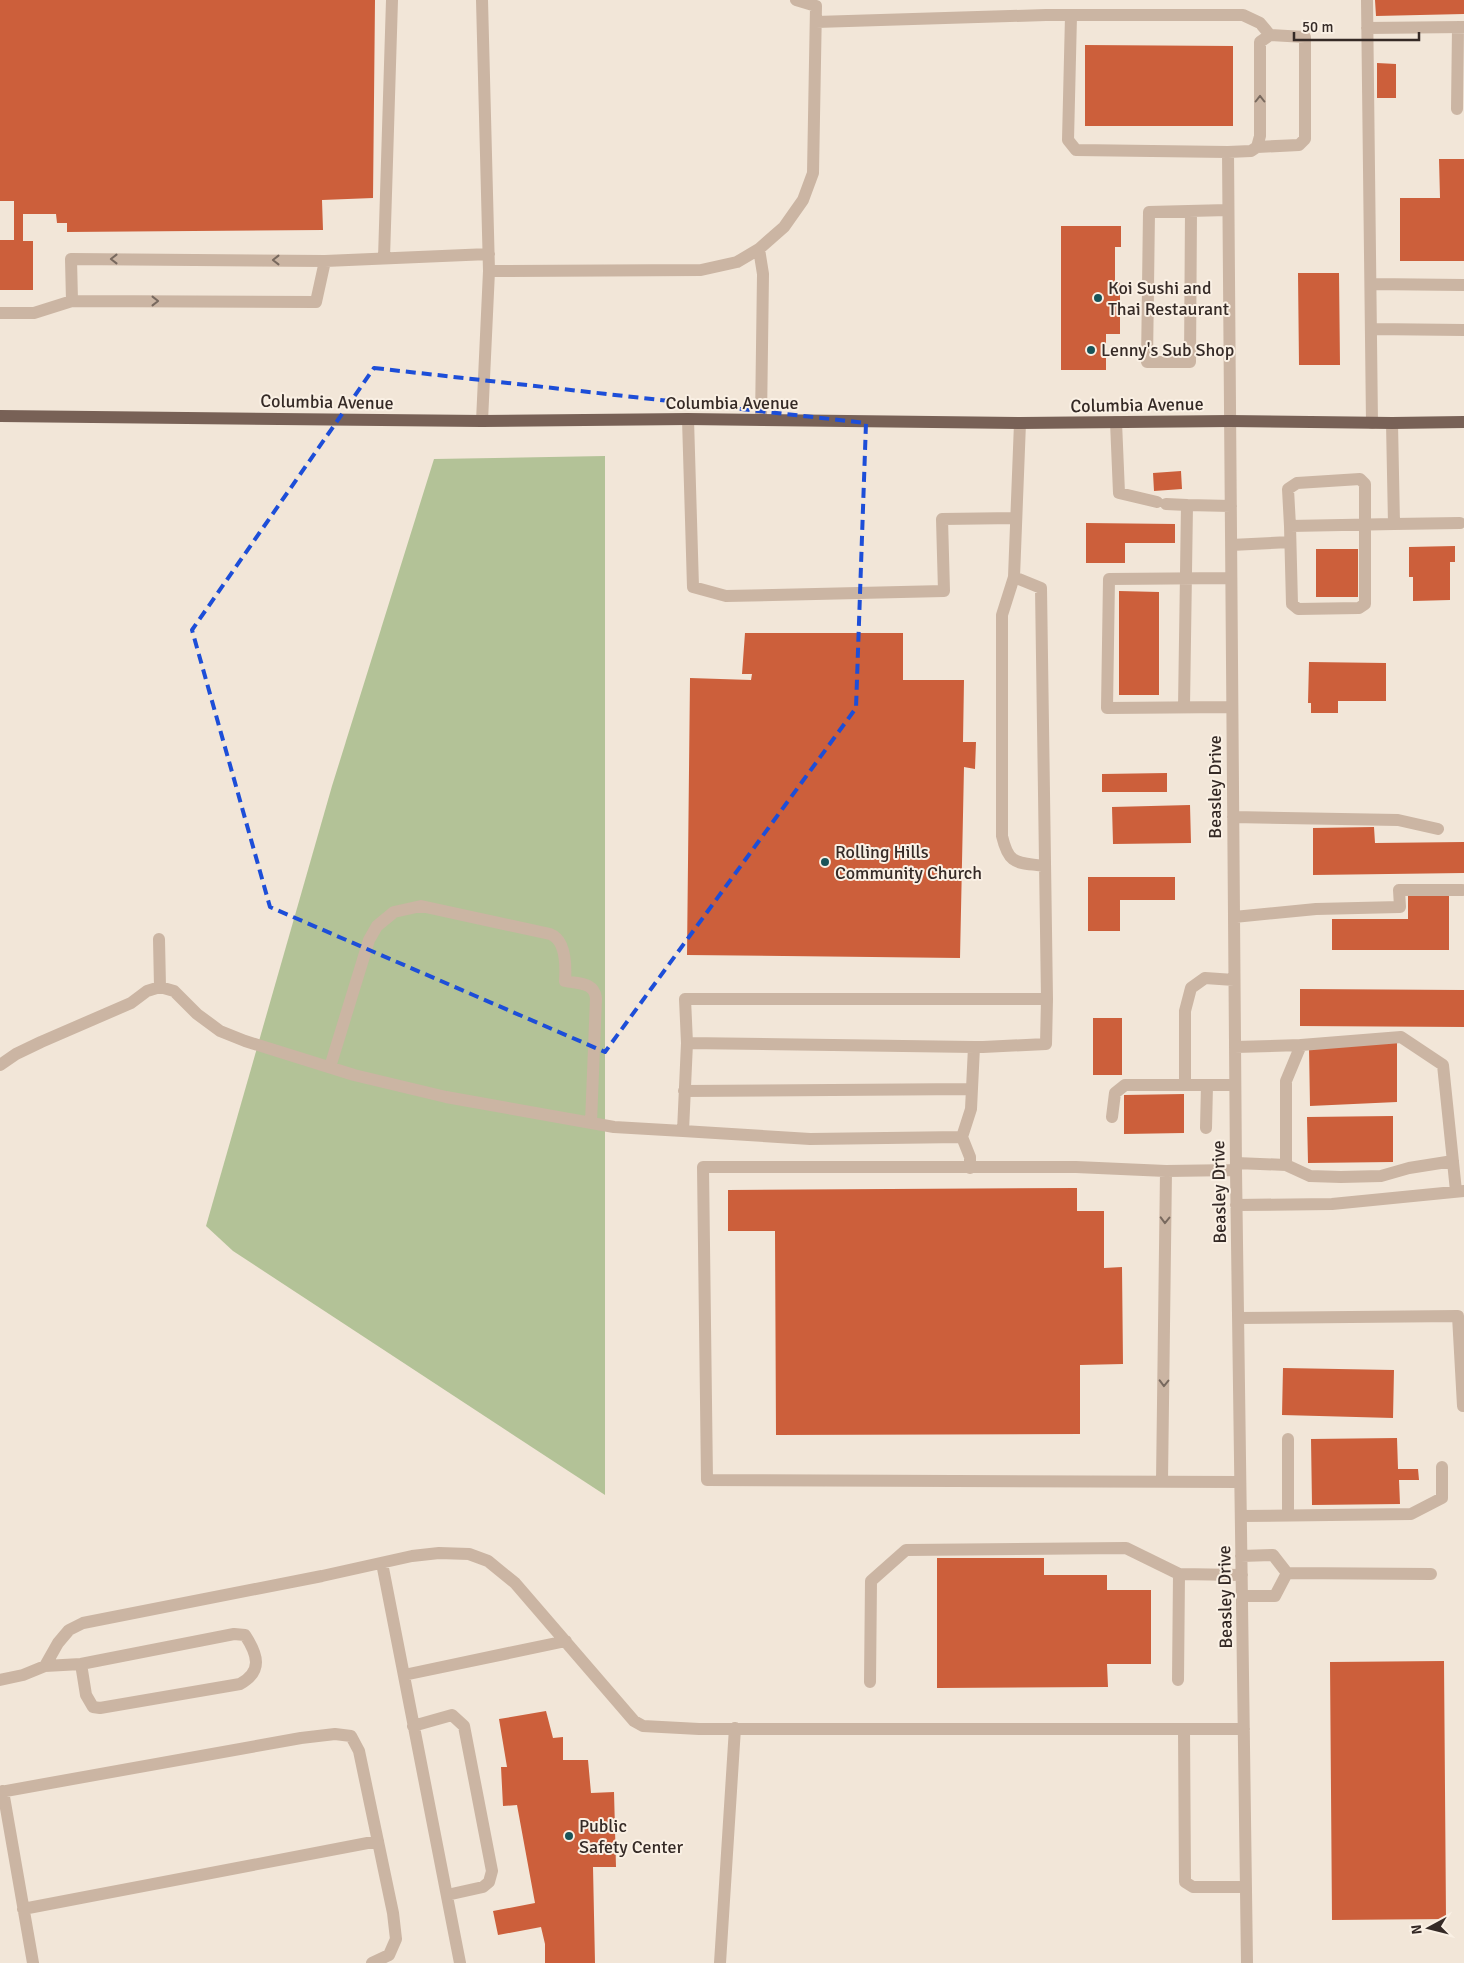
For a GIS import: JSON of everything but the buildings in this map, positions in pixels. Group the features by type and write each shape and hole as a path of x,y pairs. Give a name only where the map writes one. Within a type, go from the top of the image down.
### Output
{"main road":[{"name":"Columbia Avenue","path":"0,416 482,421 688,419 1020,423 1230,421 1464,422"}],"street":[{"path":"384,258 392,0"},
{"path":"482,0 489,254 482,421"},
{"path":"489,271 701,270 737,262 759,249 784,227 803,200 813,173 816,6 796,0"},
{"path":"1367,0 1372,423"},
{"path":"816,22 1046,15 1243,15 1260,24 1265,39 1260,136 1257,147"},
{"path":"1071,16 1068,140 1076,150 1228,152 1251,151 1257,147 1299,145 1305,140 1305,37 1265,39"},
{"path":"1367,28 1461,27 1456,109"},
{"name":"Beasley Drive","path":"1228,152 1236,1205 1247,1963"},
{"path":"1191,211 1190,362 1147,362 1149,212 1228,210"},
{"path":"759,249 763,274 761,420"},
{"path":"72,301 71,259 325,260 489,254"},
{"path":"0,313 34,313 72,301 316,302 325,260"},
{"path":"1371,284 1464,285"},
{"path":"1371,329 1464,330"},
{"path":"688,419 693,587 726,596 944,591 942,519 1016,518"},
{"path":"1116,422 1119,493 1162,503 1231,506"},
{"path":"1020,423 1014,578 1002,615 1002,836 1006,852 1015,862 1044,866"},
{"path":"1392,423 1394,524"},
{"path":"1360,479 1365,484 1366,525 1364,604 1359,608 1298,609 1292,604 1288,489 1297,483 1360,479"},
{"path":"1184,707 1187,505"},
{"path":"1290,526 1460,523"},
{"path":"1231,545 1290,542"},
{"path":"686,1043 974,1047 1046,1044 1041,588 1014,578"},
{"path":"1231,578 1109,579 1107,708 1232,707"},
{"path":"1233,818 1398,820 1438,829"},
{"path":"1234,917 1316,909 1400,907 1399,890 1462,890"},
{"path":"330,1067 369,940 377,926 394,912 421,906 556,936 560,942 566,967 565,981 592,987 595,991 591,1123"},
{"path":"159,939 160,988"},
{"path":"1185,1085 1185,1011 1191,988 1205,978 1234,980"},
{"path":"0,1065 16,1054 40,1042 131,1003 147,991 160,988 174,991 197,1014 220,1031 245,1041 330,1067 446,1097 614,1127 810,1139 962,1137"},
{"path":"682,1131 686,1043 685,999 1047,999"},
{"path":"1235,1047 1301,1045 1401,1037 1443,1065 1453,1161 1460,1191 1332,1204 1236,1205"},
{"path":"1286,1165 1286,1081 1301,1045"},
{"path":"970,1168 970,1157 962,1137 971,1109 974,1047"},
{"path":"1112,1117 1115,1093 1125,1085 1235,1085"},
{"path":"1206,1128 1207,1085"},
{"path":"684,1091 972,1090"},
{"path":"1240,1482 707,1480 703,1167 1076,1168 1166,1171 1286,1165 1310,1176 1341,1177 1381,1176 1409,1168 1453,1161"},
{"path":"1162,1481 1166,1171"},
{"path":"1238,1318 1458,1316 1463,1406"},
{"path":"1288,1439 1288,1515"},
{"path":"1241,1516 1411,1514 1442,1498 1442,1467"},
{"path":"870,1682 871,1581 906,1550 1126,1548 1179,1574 1242,1576"},
{"path":"44,1666 58,1643 70,1630 83,1623 382,1563 439,1553 469,1554 488,1562 515,1583 634,1720 644,1726 735,1728 1244,1729"},
{"path":"1242,1556 1273,1555 1287,1573"},
{"path":"382,1563 460,1963"},
{"path":"1287,1573 1431,1574"},
{"path":"1242,1596 1275,1596 1287,1573"},
{"path":"1178,1680 1179,1574"},
{"path":"0,1680 23,1675 44,1666 81,1664 234,1634 245,1635 255,1656 256,1667 250,1678 240,1684 100,1708 93,1707 86,1695 81,1664"},
{"path":"404,1675 566,1642"},
{"path":"413,1726 452,1716 464,1726 492,1871 489,1882 483,1887 447,1895"},
{"path":"720,1963 735,1728"},
{"path":"1184,1729 1185,1882 1194,1887 1246,1887"},
{"path":"33,1963 2,1792 301,1738 335,1734 351,1736 359,1751 392,1913 396,1939 389,1955 372,1963"},
{"path":"23,1909 378,1841"}],"highlighted area":[{"path":"374,368 866,423 856,708 605,1052 270,907 192,630"}],"green space":[{"path":"605,456 605,1495 233,1251 206,1226 332,786 434,459"}],"place":[{"name":"Koi Sushi and Thai Restaurant","path":"1098,298"},
{"name":"Lenny's Sub Shop","path":"1091,350"},
{"name":"Rolling Hills Community Church","path":"825,862"},
{"name":"Public Safety Center","path":"569,1836"}]}
